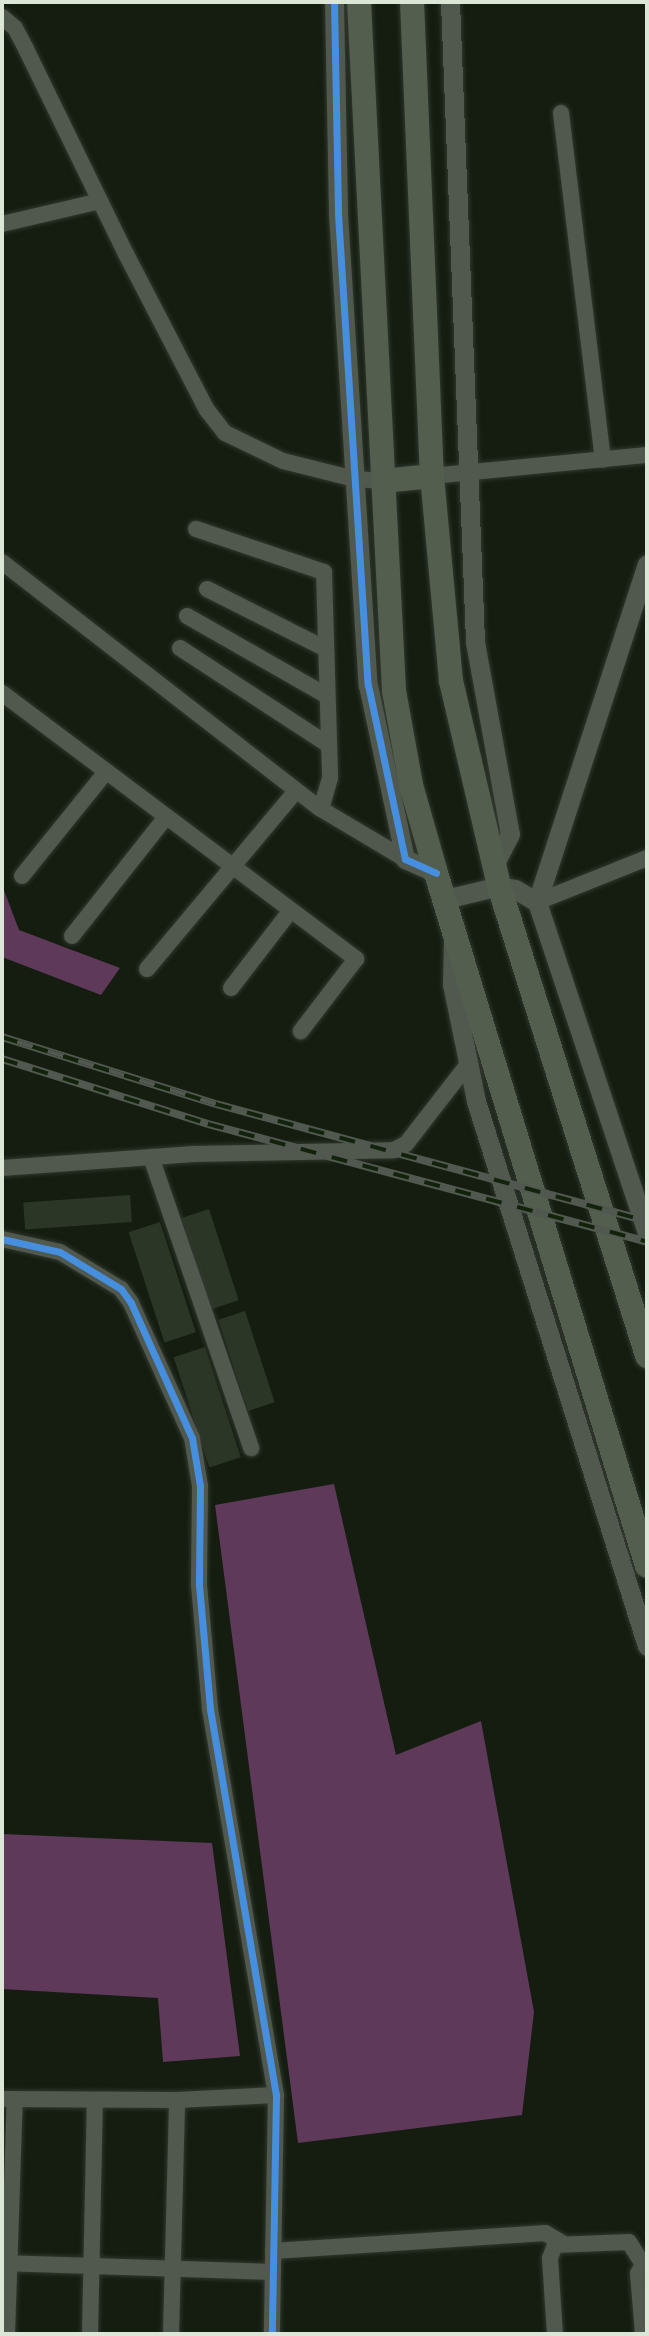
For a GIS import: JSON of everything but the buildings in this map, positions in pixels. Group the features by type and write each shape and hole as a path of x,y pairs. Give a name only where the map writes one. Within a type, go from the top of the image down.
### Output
{"main road":[{"path":"359,2 394,691 411,785 647,1566"},
{"path":"412,2 432,476 451,681 496,875 647,1356"},
{"path":"383,481 432,476"}],"street":[{"path":"334,2 338,214 368,685 405,859"},
{"path":"445,900 496,875 510,834 479,678 468,472 450,2"},
{"path":"2,17 21,38 100,201 208,410 225,433 259,453 355,479 383,481"},
{"path":"561,113 603,460"},
{"path":"2,224 100,201"},
{"path":"432,476 647,455"},
{"path":"196,529 324,572 330,778 321,809"},
{"path":"2,562 321,809 405,859 436,873"},
{"path":"647,564 537,902 647,1233"},
{"path":"206,589 326,649"},
{"path":"187,616 327,696"},
{"path":"180,648 329,745"},
{"path":"2,693 356,959 301,1031"},
{"path":"22,876 106,772"},
{"path":"147,970 296,791"},
{"path":"72,936 166,817"},
{"path":"537,902 647,858"},
{"path":"496,875 537,902"},
{"path":"231,988 291,910"},
{"path":"454,930 452,984 476,1101 647,1646"},
{"path":"2,1168 151,1157 394,1150 406,1144 468,1064"},
{"path":"151,1157 251,1448"},
{"path":"2,1239 31,1242 60,1252 121,1289 131,1303 192,1438 200,1486 199,1585 210,1709 276,2095 272,2334"},
{"path":"7,2334 8,2099 177,2101 276,2095"},
{"path":"90,2334 95,2101"},
{"path":"171,2334 177,2101"},
{"path":"273,2251 545,2233 562,2243"},
{"path":"555,2334 550,2258 555,2245 629,2242 645,2261 638,2273 643,2334"},
{"path":"7,2263 273,2272"}],"shaded area":[{"path":"2,885 19,930 120,968 101,995 2,957"},
{"path":"334,1484 396,1755 481,1721 534,2012 522,2115 298,2143 215,1505"},
{"path":"2,1834 212,1843 240,2056 163,2062 158,1998 2,1989"}],"railway":[{"path":"2,1037 216,1104 647,1221"},
{"path":"2,1059 208,1124 647,1242"}],"cycle path":[{"path":"334,2 338,214 368,685 405,859 436,873"},
{"path":"2,1239 60,1252 121,1289 131,1303 192,1438 200,1486 199,1585 210,1709 276,2095 272,2334"}]}
